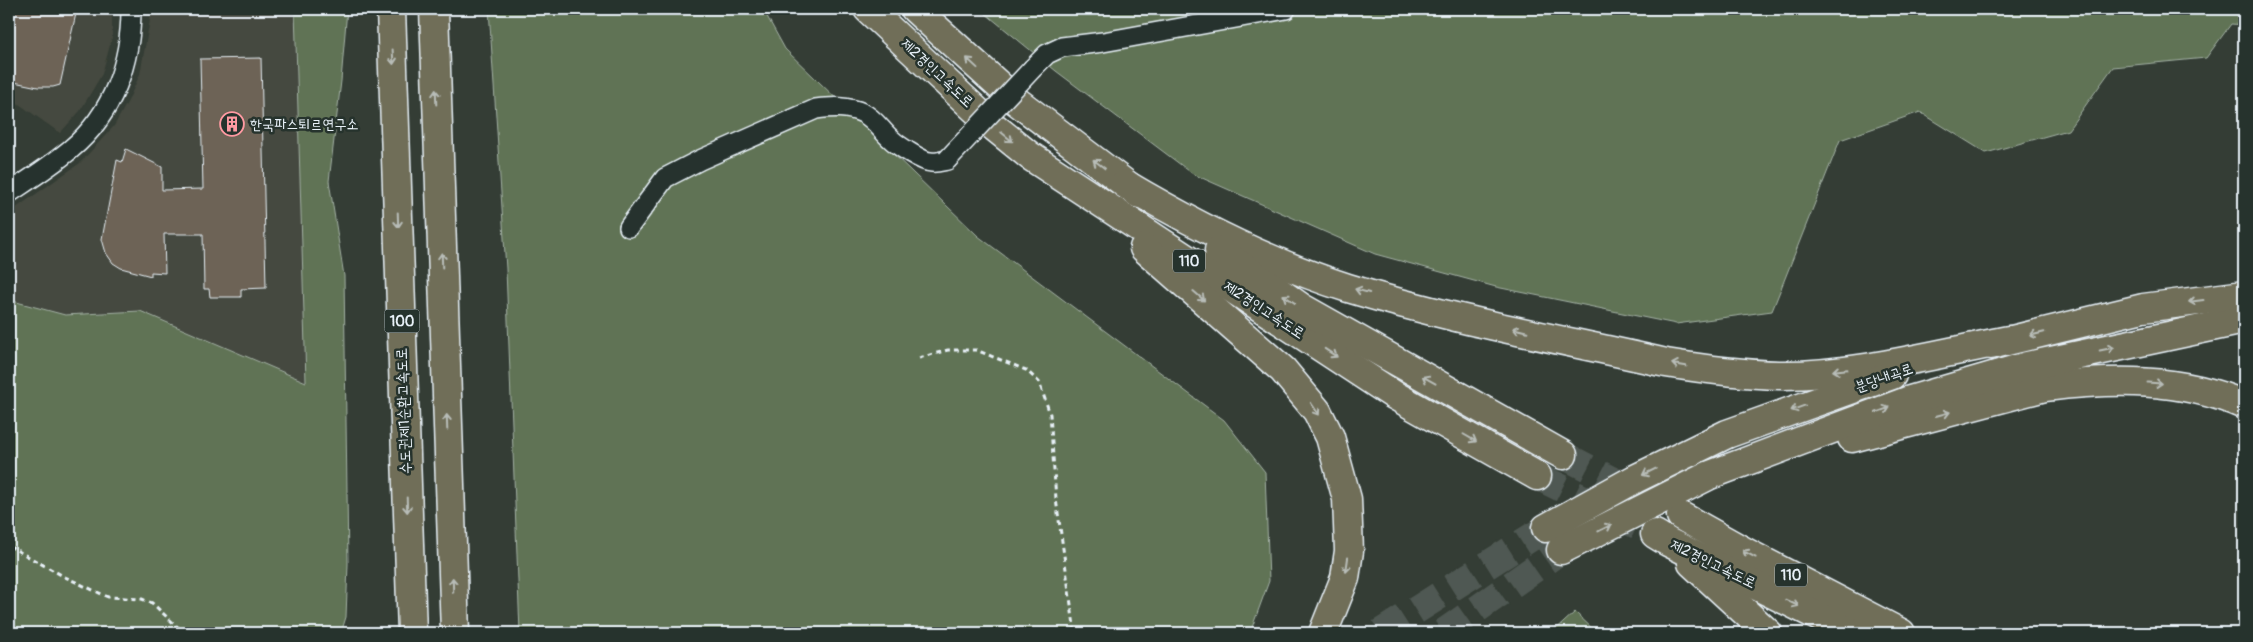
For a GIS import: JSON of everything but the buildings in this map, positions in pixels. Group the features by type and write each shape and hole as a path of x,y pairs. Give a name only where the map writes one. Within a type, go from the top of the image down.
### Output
{"highway":[{"name":"수도권제1순환고속도로","path":"391,9 412,633"},
{"path":"434,9 455,633"},
{"name":"제2경인고속도로","path":"868,9 993,126 1030,156 1394,395 1537,476"},
{"name":"제2경인고속도로","path":"915,9 1015,100 1125,184 1302,308 1563,455"},
{"path":"1070,183 1283,370 1317,411 1330,438 1340,468 1347,499 1349,525 1349,552 1345,578 1323,633"},
{"path":"1125,184 1221,238 1287,266 1349,288 1430,310 1675,364 1704,369 1790,374 1873,366 2009,340"},
{"name":"분당내곡로","path":"1546,528 1635,479 1727,434 1912,368 2009,340 2143,308 2244,295"},
{"name":"분당내곡로","path":"1562,550 1710,475 1907,401 2027,366 2244,320"},
{"path":"1710,475 2045,387 2111,382 2170,384 2223,396 2244,406"},
{"name":"제2경인고속도로","path":"1681,516 1749,554 1901,633"},
{"name":"제2경인고속도로","path":"1768,633 1662,538 1852,633"},
{"path":"1841,601 1924,633"}],"street":[{"path":"9,193 72,148 102,115 116,90 124,68 129,34 130,9"},
{"path":"630,227 665,178 700,160 816,109 850,108 863,113 876,122 892,140 930,163 947,160 1047,54 1062,47 1103,42 1286,9"}],"path":[{"path":"919,358 948,350 976,350 1026,370 1039,382 1050,414 1056,499 1075,633"},
{"path":"9,546 65,578 102,595 142,599 152,603 184,633"}],"shaded area":[{"path":"9,9 110,9 112,12 112,38 102,74 80,111 60,133 9,97"},
{"path":"152,9 295,9 306,383 140,311 65,315 9,300 9,213 80,163 114,126 140,74"}],"green space":[{"path":"295,9 347,9 341,81 329,181 344,276 348,564 346,617 341,633 9,633 9,300 65,315 140,311 306,382"},
{"path":"489,9 763,9 785,49 978,236 1224,420 1265,472 1269,581 1250,633 520,633 506,269"},
{"path":"980,9 2244,9 2244,25 2231,24 2206,58 2113,67 2068,130 1986,153 1920,112 1840,140 1772,311 1676,324 1496,287 1375,254 1193,174 1056,71"},
{"path":"1575,612 1597,633 1552,633"}],"tunnel":[{"path":"1563,455 1673,512"},
{"path":"1537,476 1655,534"},
{"path":"1380,633 1546,528"},
{"path":"1443,633 1561,550"}],"place":[{"name":"한국파스퇴르연구소","path":"232,124"}]}
